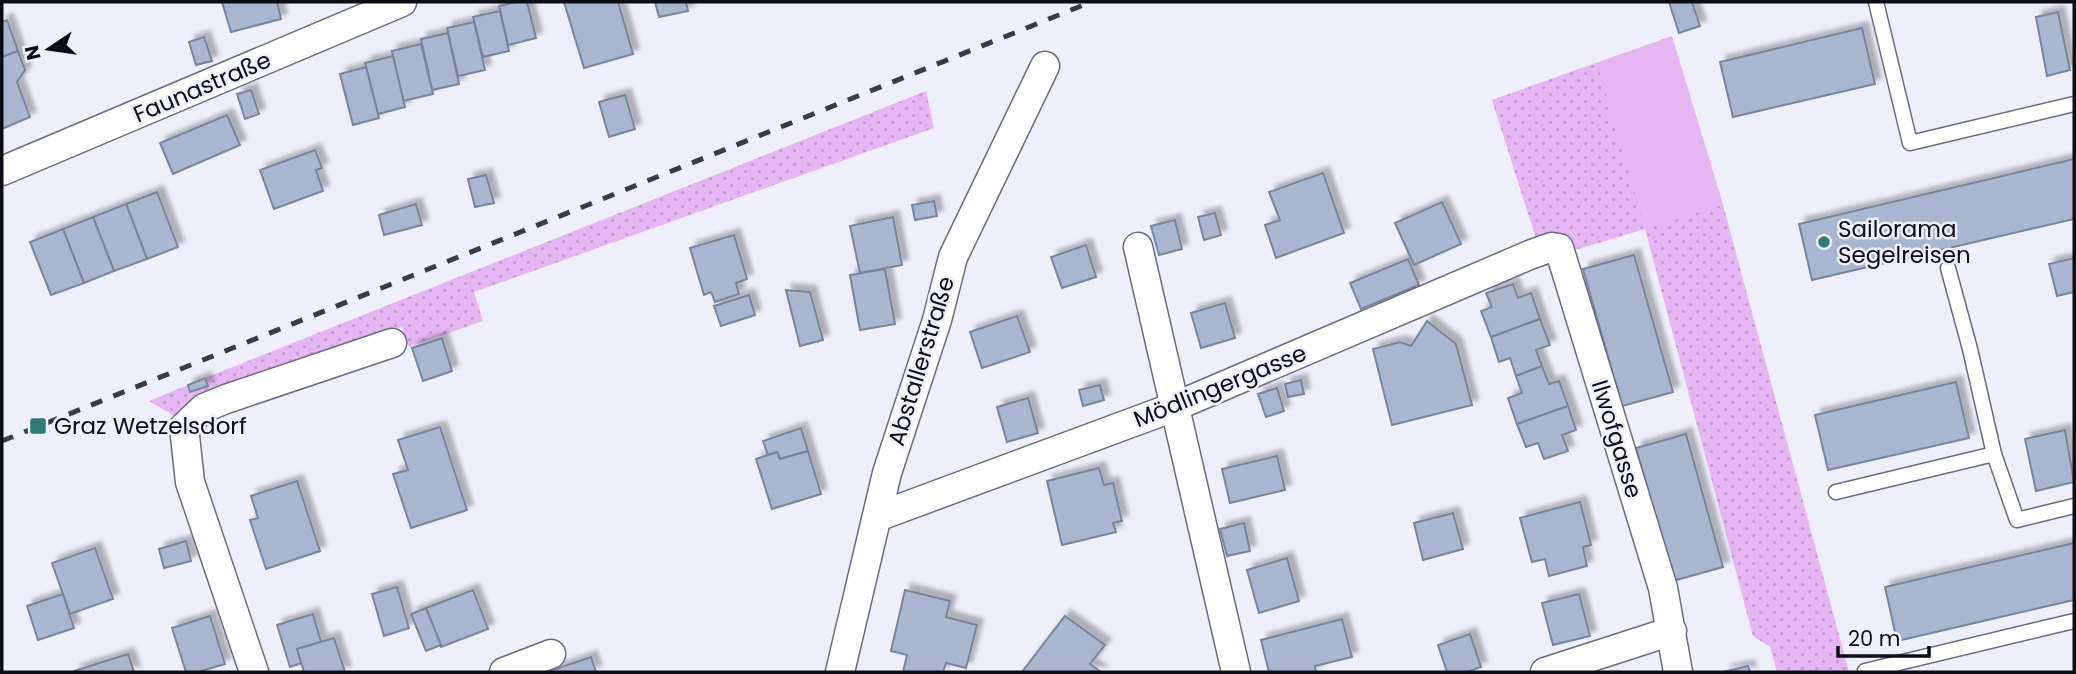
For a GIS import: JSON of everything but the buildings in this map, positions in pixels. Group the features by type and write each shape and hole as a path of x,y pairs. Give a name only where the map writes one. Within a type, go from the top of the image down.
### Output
{"street":[{"name":"Faunastraße","path":"2,171 402,2"},
{"name":"Abstallerstraße","path":"840,672 887,473 937,320 953,257 1045,66"},
{"path":"1138,247 1236,672"},
{"name":"Mödlingergasse","path":"877,517 1174,407 1532,254 1552,247 1559,248"},
{"name":"Ilwofgasse","path":"1559,248 1659,575 1678,672"},
{"path":"254,672 190,482 184,427 204,408 215,403 392,343"},
{"path":"1545,672 1672,631"},
{"path":"504,672 551,654"}],"lane":[{"path":"1876,2 1910,143 2074,104"},
{"path":"1948,268 1994,454 2017,520 2074,506"},
{"path":"1836,492 1994,454"},
{"path":"1865,671 2074,621"}],"shaded area":[{"path":"1672,36 1723,205 1849,672 1777,672 1770,647 1753,636 1645,229 1565,253 1538,245 1492,100"},
{"path":"1672,37 1723,205 1645,229 1597,63"},
{"path":"926,91 934,128 474,292 483,321 409,347 402,327 309,361 181,420 149,401 188,385 191,392 207,386 205,378"}],"railway":[{"path":"2,441 1091,2"}],"place":[{"name":"Sailorama Segelreisen","path":"1824,242"},
{"name":"Graz Wetzelsdorf","path":"38,426"}]}
